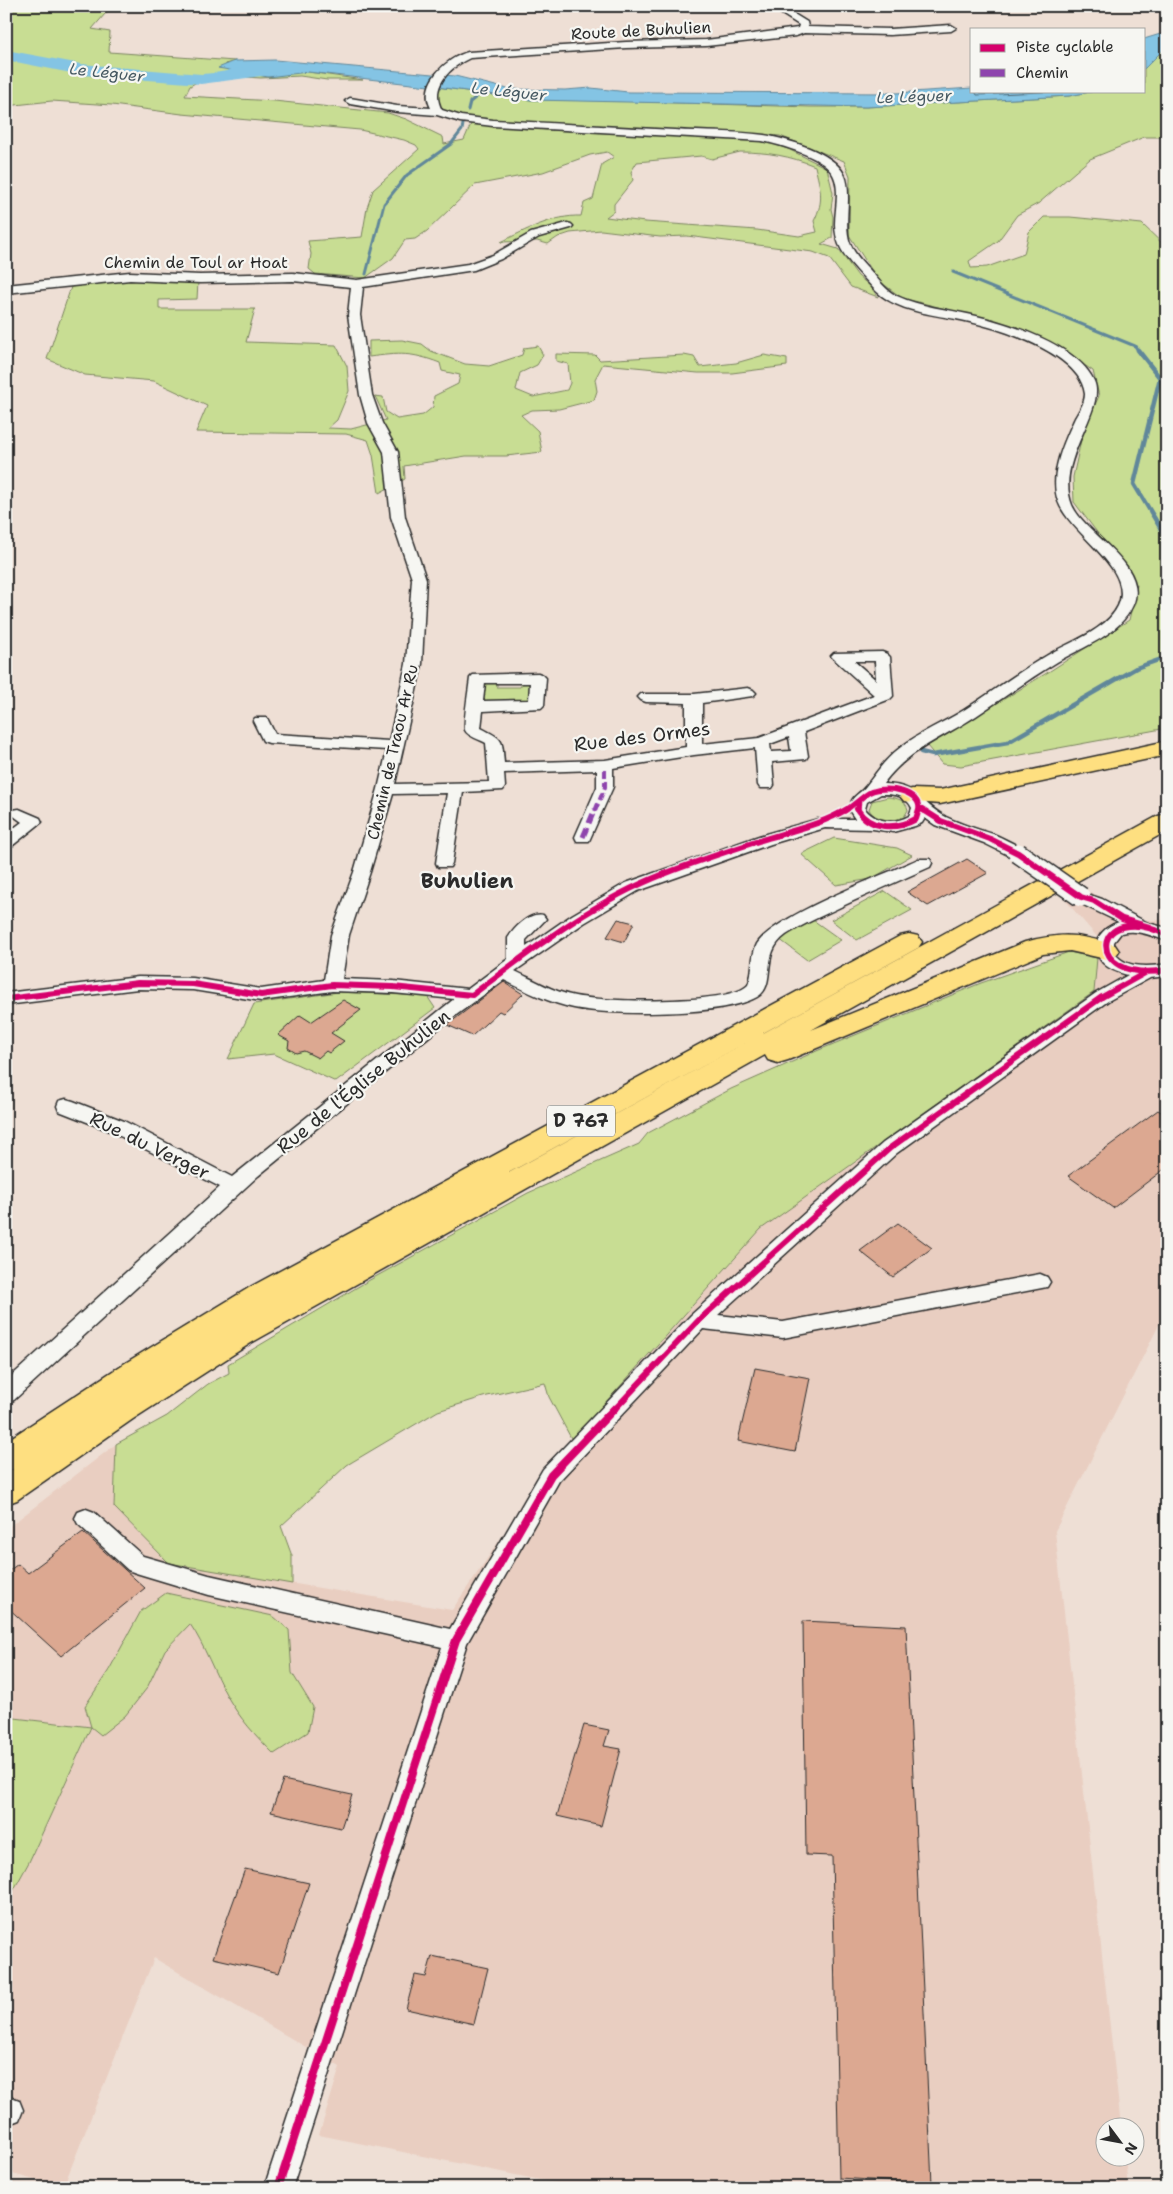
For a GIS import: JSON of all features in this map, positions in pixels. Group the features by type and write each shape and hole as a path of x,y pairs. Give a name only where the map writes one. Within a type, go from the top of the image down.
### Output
{"highway":[{"path":"911,799 940,797 1167,748"},
{"name":"D 767","path":"6,1458 168,1350 263,1294 1167,802"},
{"name":"D 767","path":"6,1491 84,1434 147,1392 240,1335 1167,821"},
{"name":"D 767","path":"659,1103 1034,948 1055,942 1069,941 1110,950"}],"street":[{"path":"774,6 804,24 802,30"},
{"name":"Route de Buhulien","path":"438,112 432,105 432,90 445,70 460,58 474,54 706,43 796,33 802,30 890,32 951,28"},
{"path":"350,101 397,109 438,112 460,119 493,123 762,138 804,151 824,160 839,174 842,193 843,241 853,260 884,293 908,304 990,323 1057,352 1082,370 1087,378 1091,397 1066,458 1062,489 1067,509 1102,547 1124,578 1128,592 1127,600 1123,611 1111,623 1091,637 1050,660 970,713 909,748 890,766 865,795 857,810 866,820 873,824 893,827 954,827"},
{"name":"Chemin de Toul ar Hoat","path":"6,289 130,276 200,279 293,277 357,284 470,267 497,257 535,235 567,226"},
{"name":"Chemin de Traou Ar Ru","path":"332,984 340,935 362,872 386,789 414,664 419,579 398,517 391,452 376,423 366,395 354,315 357,284"},
{"path":"646,696 694,699 748,693"},
{"name":"Rue des Ormes","path":"496,768 605,765 694,750 763,749 796,729 885,696"},
{"path":"694,699 694,750"},
{"path":"386,789 497,787 494,741 473,730 474,706"},
{"path":"261,721 269,738 396,746"},
{"path":"766,785 763,749 800,756 796,729"},
{"path":"583,837 605,787 605,765"},
{"path":"890,766 892,781 911,799 916,819 903,826"},
{"path":"444,863 456,788"},
{"path":"865,795 891,789 911,799 954,827 990,839 1018,853 1081,897 1099,920 1110,950 1130,970 1159,972"},
{"name":"Rue de l'Église Buhulien","path":"6,1394 234,1186 369,1074 517,961 578,919 632,887 765,840 824,823 852,806 865,795"},
{"path":"6,842 34,822 19,814"},
{"name":"Rue de l'Église Buhulien","path":"824,823 873,824"},
{"path":"503,972 556,996 600,1006 629,1008 736,997 753,991 759,984 762,950 779,932 833,904 924,863"},
{"path":"1081,897 1094,901 1122,919 1161,930"},
{"path":"517,961 517,938 537,920"},
{"path":"1102,997 1115,930 1125,927 1161,930"},
{"path":"278,2188 456,1640 552,1476 698,1321 890,1148 1102,997 1159,972"},
{"path":"6,998 138,983 193,984 261,995 332,984 393,987 472,995"},
{"name":"Rue du Verger","path":"66,1106 117,1126 234,1186"},
{"path":"698,1321 783,1330 1040,1282"},
{"path":"86,1518 136,1563 209,1585 456,1640"}],"shaded area":[{"path":"1087,890 1127,916 1144,920 1167,920 1167,1309 1055,1531 1120,2116 1096,2116 1096,2166 1126,2166 1128,2188 580,2188 319,2135 340,2067 154,1958 63,2188 6,2172 6,1904 29,1862 91,1727 6,1717 6,1529 116,1444 114,1507 169,1563 452,1610 553,1462 761,1229 1094,992 1098,938 1066,901"}],"green space":[{"path":"6,6 112,6 92,29 110,32 109,52 235,61 225,64 308,72 363,80 327,80 300,76 261,78 209,75 190,86 185,96 274,101 388,113 406,119 443,137 444,144 464,140 471,124 529,129 766,141 788,149 827,168 833,193 831,209 833,217 832,238 821,244 838,249 858,276 870,286 878,297 851,287 829,258 813,252 687,236 660,237 601,230 570,233 558,237 548,244 537,241 501,242 550,221 571,216 581,216 584,203 593,199 602,164 614,157 607,152 590,155 543,172 475,185 427,231 415,239 405,240 393,258 365,278 315,274 309,269 311,254 308,241 362,237 367,208 373,190 419,149 416,145 404,140 360,130 182,114 112,105 52,101 6,106","holes":["740,152 788,157 815,166 820,194 820,206 814,221 817,232 799,236 757,230 645,222 606,217 614,211 614,204 633,180 631,172 637,162 701,156 712,159"]},
{"path":"1167,46 1167,137 1144,137 1090,159 1039,203 1017,215 998,241 969,261 971,268 987,267 1024,254 1029,232 1044,217 1070,217 1142,224 1167,248 1167,728 961,766 942,764 927,746 1129,620 1137,585 1074,502 1073,477 1083,431 1099,396 1093,371 1057,346 986,319 902,298 878,280 849,235 850,176 844,161 780,136 479,120 449,114 439,108 437,87 531,100 866,107 1069,96 1090,92 1146,92 1146,67"},
{"path":"110,281 198,282 197,299 159,300 159,309 255,309 246,342 336,345 347,366 349,391 337,420 328,428 351,429 386,420 375,396 383,397 386,412 397,419 423,415 433,407 434,396 458,384 460,375 442,371 440,363 430,359 405,354 369,357 369,341 402,340 422,344 431,351 465,364 489,366 522,355 524,348 538,346 543,355 537,365 520,373 516,390 533,397 567,390 570,383 568,364 556,361 556,354 595,355 600,360 684,355 694,357 700,367 736,363 764,355 787,359 787,366 732,373 698,373 603,364 595,379 597,391 594,400 559,409 532,410 521,415 538,431 542,452 506,456 466,456 404,466 405,479 379,493 373,455 368,440 346,434 196,432 207,406 154,381 85,375 47,359 71,287"},
{"path":"497,680 497,687 520,687 524,681 531,685 530,700 487,702 482,699 483,684"},
{"path":"888,797 898,799 905,804 908,810 904,817 889,821 875,817 869,809 872,801"},
{"path":"834,838 897,848 912,855 871,879 836,885 801,854"},
{"path":"885,891 912,910 857,940 831,920"},
{"path":"813,920 841,940 807,960 779,939"},
{"path":"1069,952 1097,958 1094,992 761,1229 572,1440 549,1397 545,1383 483,1397 438,1411 347,1465 281,1526 292,1556 292,1584 169,1563 114,1507 116,1444 167,1416 208,1384 229,1373 228,1364 366,1282 528,1193 639,1144 648,1133 731,1089 819,1050 981,983"},
{"path":"338,992 427,996 435,1008 336,1082 274,1054 228,1059 254,1004"},
{"path":"166,1593 273,1616 289,1630 292,1673 313,1707 308,1732 274,1754 237,1712 190,1624 165,1650 147,1688 125,1716 101,1735 91,1727 85,1706 109,1670 141,1611"},
{"path":"6,1717 91,1727 29,1862 6,1904"}],"water":[{"path":"1167,32 1167,46 1146,67 1146,38"},
{"path":"275,60 455,76 508,89 565,90 591,88 628,92 896,93 970,88 970,92 1090,92 1069,96 866,107 531,100 308,72 268,77 218,68 235,61"}],"building":[{"path":"967,859 988,873 928,906 907,892"},
{"path":"618,919 634,923 624,942 607,937"},
{"path":"504,982 523,994 503,1013 499,1011 472,1036 447,1025"},
{"path":"343,1000 361,1010 331,1033 344,1041 329,1053 326,1051 318,1058 304,1051 296,1053 288,1048 289,1041 278,1035 300,1015 311,1022"},
{"path":"1158,1110 1167,1116 1167,1167 1113,1208 1068,1176"},
{"path":"898,1223 932,1248 893,1277 860,1251"},
{"path":"755,1368 810,1378 795,1452 738,1441"},
{"path":"83,1532 145,1588 61,1656 6,1606 6,1573 18,1564 28,1573"},
{"path":"803,1621 906,1626 932,2184 839,2178 832,1856 806,1855"},
{"path":"584,1725 609,1730 604,1746 621,1749 601,1826 557,1816"},
{"path":"283,1780 352,1795 341,1828 271,1812"},
{"path":"245,1869 309,1883 279,1973 213,1958"},
{"path":"432,1956 488,1968 474,2024 406,2009 415,1975 426,1977"}],"waterway":[{"name":"Le Léguer","path":"6,55 43,64 81,70 201,79 229,77 271,68 293,67"},
{"path":"468,110 470,102 485,90"},
{"path":"366,274 384,204 407,175 451,144 462,130 463,124"},
{"path":"953,272 1135,346 1139,352"},
{"path":"1138,350 1160,378 1134,484 1167,539"},
{"path":"921,752 933,755 1008,742 1136,668 1167,657"}],"marked path":[{"path":"583,837 605,787 605,765"}],"cycle path":[{"path":"881,789 904,792 914,798 920,808 916,819 893,827 877,825 863,817 857,810 859,800 871,791 881,789"},
{"path":"6,999 138,983 193,984 261,995 332,985 393,987 472,995 550,936 612,897 682,867 827,820 838,815 859,800"},
{"path":"920,808 941,821 990,839 1018,853 1081,897 1094,901 1122,919 1149,927"},
{"path":"1167,935 1142,927 1123,927 1108,934 1105,942 1105,952 1117,965 1138,971 1167,970"},
{"path":"278,2188 456,1640 551,1475 698,1321 890,1148 1102,997 1145,973"}],"district":[{"name":"Buhulien","path":"467,881"}]}
